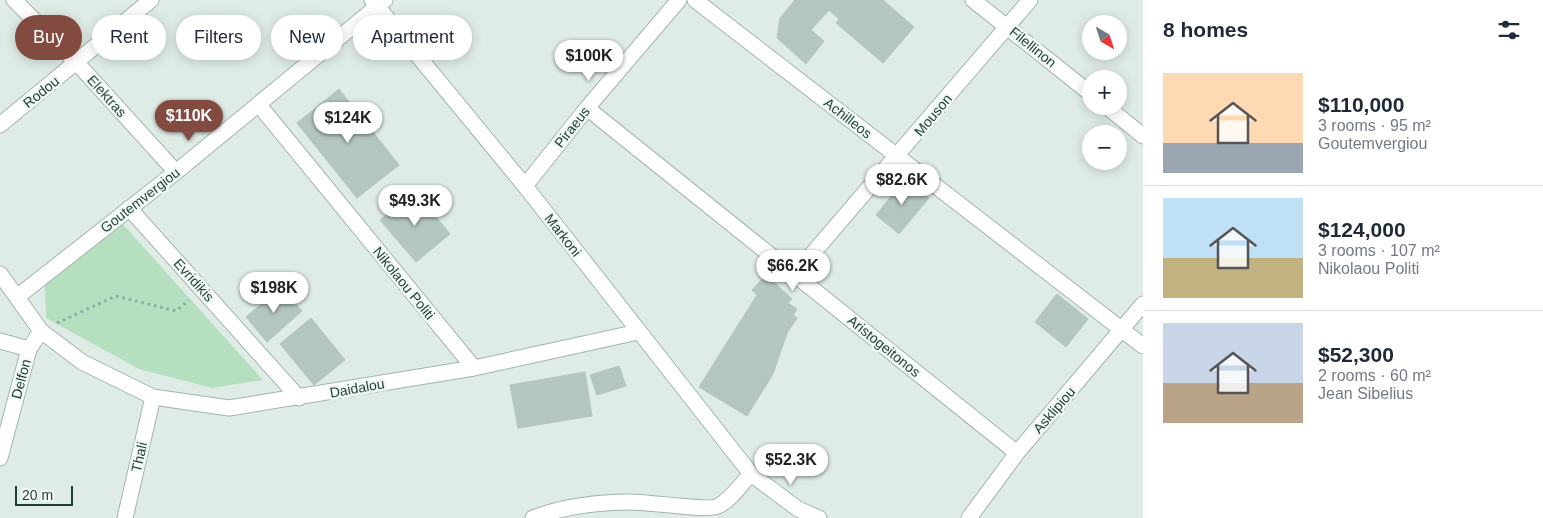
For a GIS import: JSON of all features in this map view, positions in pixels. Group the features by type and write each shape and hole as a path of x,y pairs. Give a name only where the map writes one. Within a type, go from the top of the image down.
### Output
{"street":[{"name":"Elektras","path":"14,0 76,63 176,172"},
{"name":"Rodou","path":"0,125 151,0"},
{"name":"Piraeus","path":"525,186 587,108 679,0"},
{"name":"Achilleos","path":"696,0 1143,346"},
{"name":"Filellinon","path":"973,0 1082,87"},
{"name":"Mouson","path":"794,274 898,156 1030,0"},
{"name":"Goutemvergiou","path":"17,297 259,105 378,2"},
{"name":"Markoni","path":"378,2 751,474 798,509 819,518"},
{"name":"Nikolaou Politi","path":"259,105 474,368"},
{"name":"Aristogeitonos","path":"587,108 1017,453"},
{"path":"1117,115 1143,136"},
{"name":"Evridikis","path":"129,208 299,398"},
{"name":"Daidalou","path":"0,274 41,331 82,362 152,397 229,408 474,368 638,332"},
{"name":"Asklipiou","path":"969,518 1017,453 1123,330 1143,304"},
{"name":"Delfon","path":"0,458 29,349 41,331"},
{"path":"0,341 29,349"},
{"name":"Thali","path":"125,518 152,397"},
{"path":"533,518 563,508 595,503 654,503 712,508 722,503 751,474"}],"path":[{"path":"41,331 116,296 176,311 201,288"}],"green space":[{"path":"120,221 263,380 212,388 139,369 46,318 45,285"}],"building":[{"path":"795,0 883,0 914,27 883,63 836,23 839,19 829,10 811,30 824,41 806,64 777,38 780,18"},
{"path":"339,89 399,165 357,198 297,123"},
{"path":"905,179 929,198 899,234 876,215"},
{"path":"416,192 450,234 416,262 380,220"},
{"path":"766,275 792,299 788,303 797,309 793,315 797,318 787,333 773,374 747,416 699,387 757,295 752,290"},
{"path":"281,287 302,311 267,342 246,317"},
{"path":"1057,294 1088,319 1066,347 1035,322"},
{"path":"311,318 345,360 314,385 280,344"},
{"path":"619,366 626,386 597,395 590,375"},
{"path":"585,372 592,416 518,428 510,385"}]}
